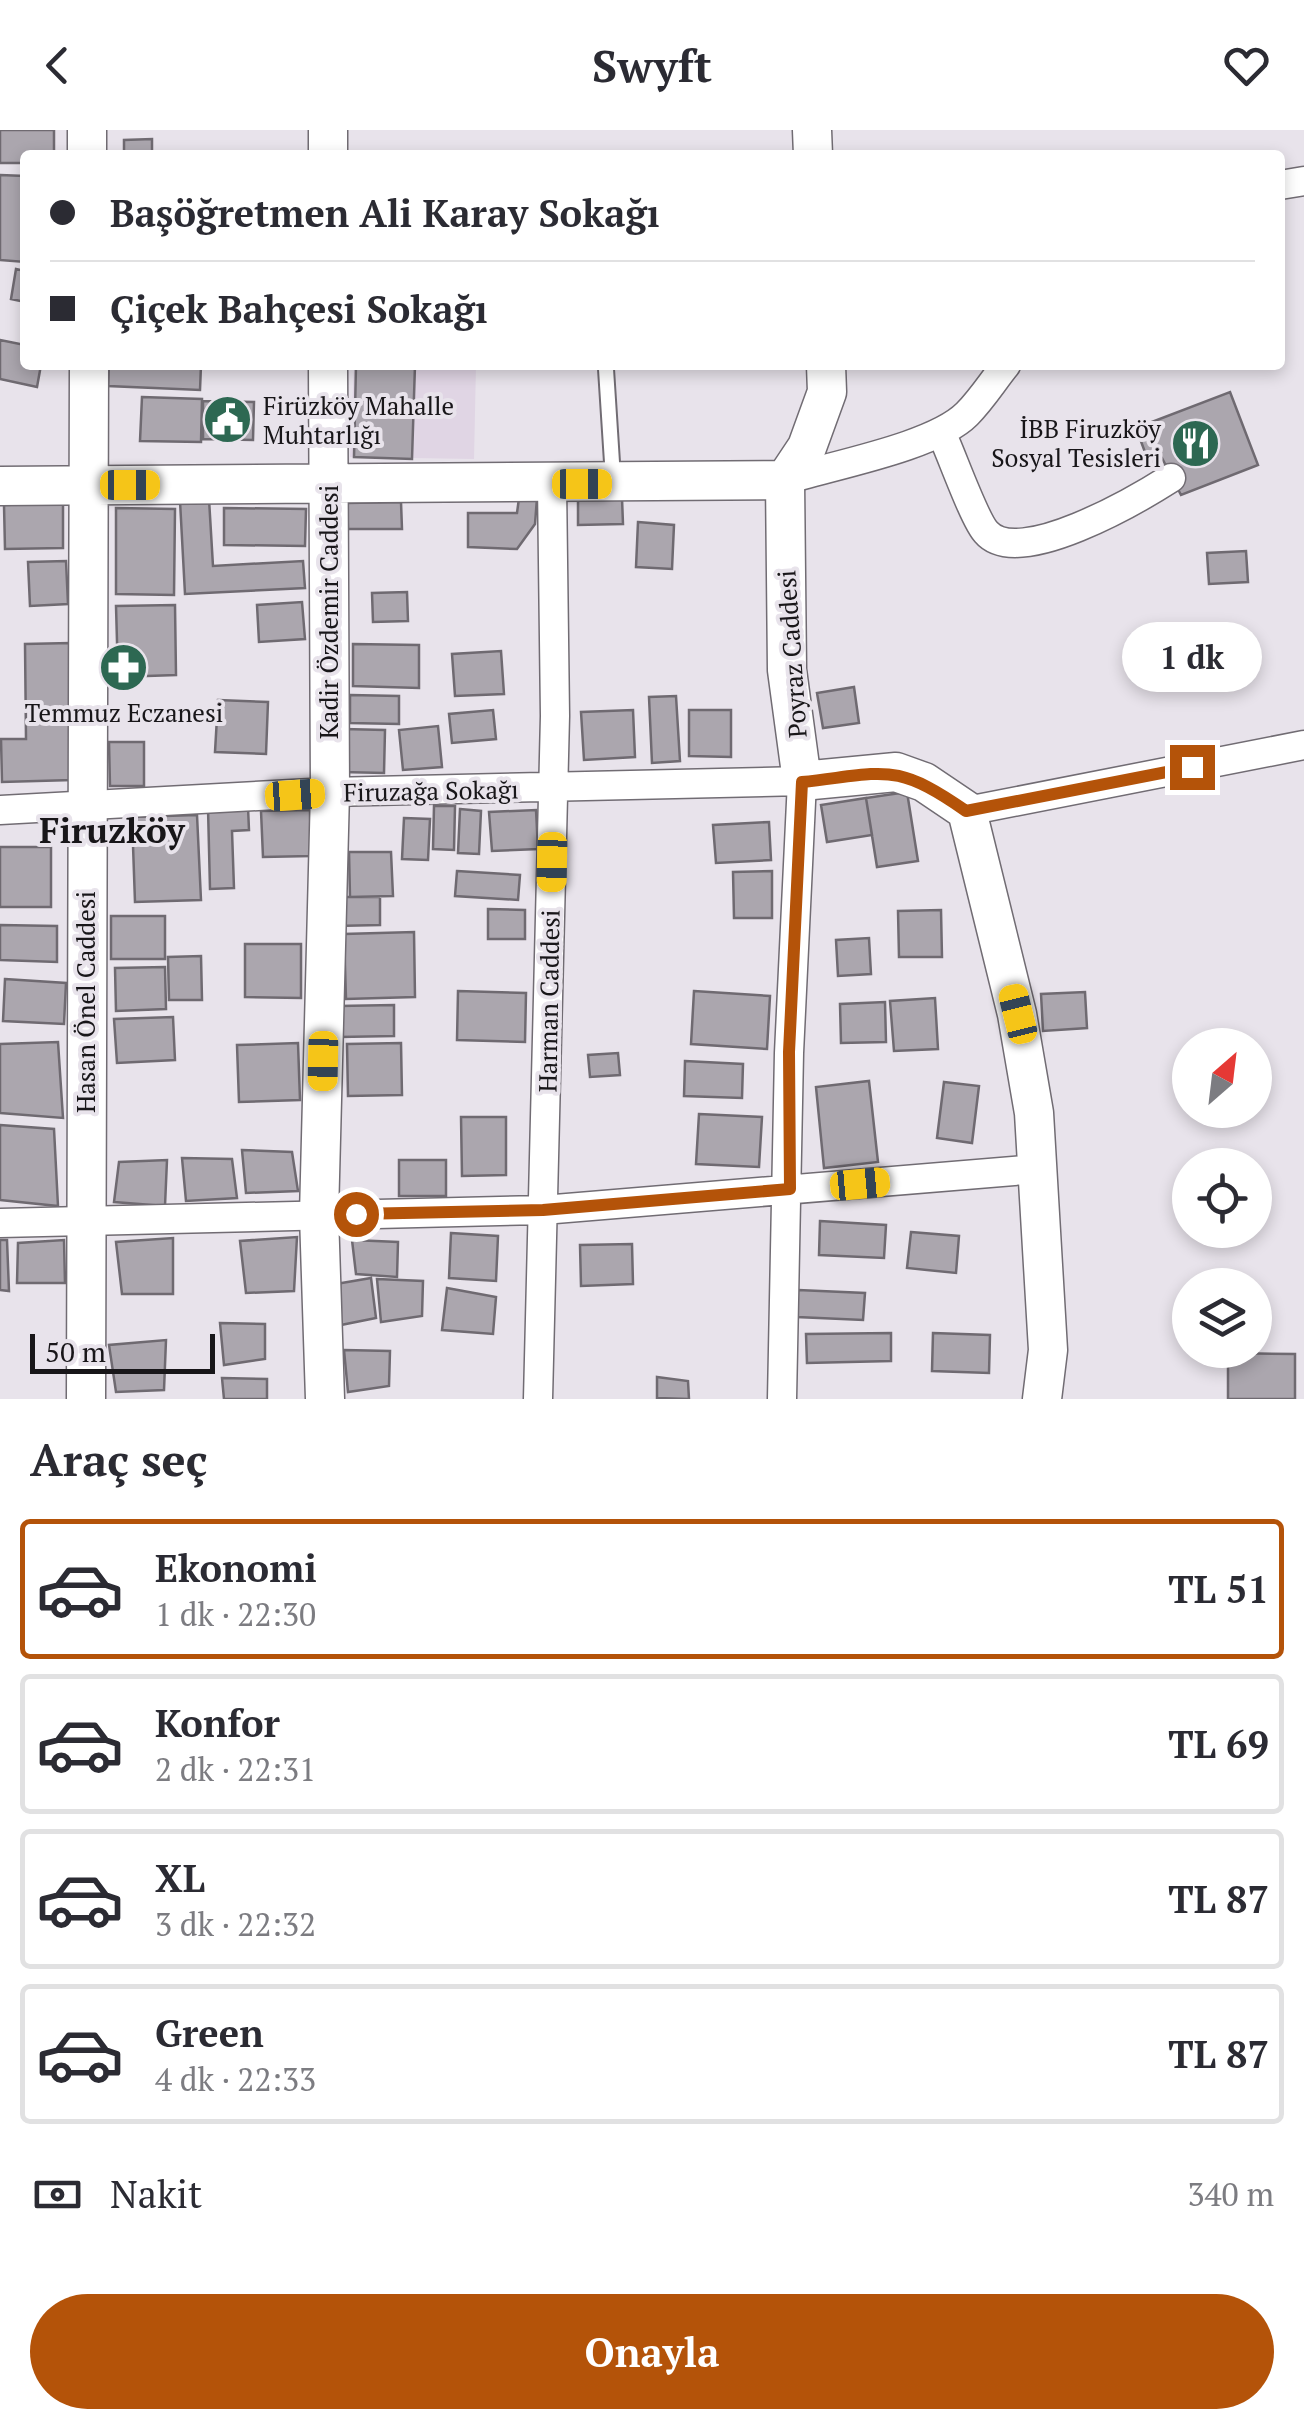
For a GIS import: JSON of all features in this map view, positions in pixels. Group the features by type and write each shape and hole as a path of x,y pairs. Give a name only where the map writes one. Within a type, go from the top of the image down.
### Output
{"street":[{"name":"Hasan Önel Caddesi","path":"86,1399 89,370"},
{"name":"Kadir Özdemir Caddesi","path":"325,1399 319,1215 330,792 328,370"},
{"path":"785,480 808,447 827,392 826,370"},
{"path":"0,486 785,480 879,451 926,442 966,416 1002,370"},
{"path":"941,432 976,516 987,534 1002,542 1031,544 1131,503 1172,478"},
{"name":"Poyraz Caddesi","path":"785,480 787,670 802,782"},
{"name":"Harman Caddesi","path":"538,1399 553,788 552,484"},
{"path":"966,811 1304,745"},
{"path":"782,1399 790,1189 789,1052 802,782 896,772 924,782 966,811 1018,1014 1034,1114 1048,1350 1042,1399"},
{"name":"Firuzağa Sokağı","path":"0,810 86,809 330,792 802,782"},
{"path":"0,1223 543,1210 1037,1170"}],"lane":[{"path":"606,370 613,484"}],"shaded area":[{"path":"354,370 476,370 474,459 350,457"}],"building":[{"path":"0,130 54,130 54,150 20,150 20,163 0,163"},
{"path":"152,139 152,150 124,150 124,140"},
{"path":"0,175 20,176 20,262 0,260"},
{"path":"16,269 20,270 20,301 11,299"},
{"path":"0,340 20,344 20,370 40,370 37,387 0,379"},
{"path":"109,370 201,370 200,390 108,386"},
{"path":"356,370 415,370 412,459 354,457"},
{"name":"İBB Firuzköy Sosyal Tesisleri","path":"1230,392 1258,465 1181,495 1162,458 1149,463 1136,428"},
{"path":"142,397 202,399 201,442 140,441"},
{"name":"Firüzköy Mahalle Muhtarlığı","path":"203,401 254,402 253,440 203,439"},
{"path":"519,498 537,498 535,524 517,549 468,547 468,513 517,513"},
{"path":"622,498 623,524 578,525 578,499"},
{"path":"209,499 213,566 303,561 305,588 185,594 180,501"},
{"path":"401,502 402,529 348,529 347,503"},
{"path":"63,503 63,548 5,549 4,505"},
{"path":"116,508 175,509 174,595 116,594"},
{"path":"224,508 306,509 305,546 224,545"},
{"path":"638,522 674,525 672,569 636,567"},
{"path":"1246,551 1248,582 1209,584 1207,553"},
{"path":"66,561 68,604 30,606 28,562"},
{"path":"407,592 408,621 373,622 372,593"},
{"path":"302,602 305,639 259,642 257,605"},
{"path":"175,605 176,675 118,677 116,606"},
{"path":"70,643 72,780 2,782 1,739 26,739 25,644"},
{"path":"353,644 419,645 419,688 353,686"},
{"path":"501,651 504,694 455,696 452,654"},
{"path":"854,687 859,723 823,728 817,693"},
{"path":"350,695 399,696 399,724 350,723"},
{"path":"676,696 680,761 652,763 649,697"},
{"path":"218,700 268,702 266,754 215,752"},
{"path":"493,710 496,739 452,743 449,714"},
{"path":"633,710 635,757 584,760 581,712"},
{"path":"689,710 731,710 731,757 689,756"},
{"path":"438,726 442,767 403,770 399,730"},
{"path":"343,729 385,730 384,773 342,772"},
{"path":"109,742 144,742 144,786 110,786"},
{"path":"907,792 918,861 877,867 866,798"},
{"path":"866,798 872,835 827,842 821,805"},
{"path":"434,806 455,806 454,850 433,849"},
{"path":"248,807 249,830 232,831 234,888 210,889 208,808"},
{"path":"460,809 481,811 479,854 458,853"},
{"path":"310,810 311,856 263,857 261,811"},
{"path":"536,810 538,849 492,851 489,812"},
{"path":"197,815 201,900 135,902 132,817"},
{"path":"404,818 430,819 428,860 402,859"},
{"path":"769,822 771,860 716,863 713,825"},
{"path":"0,847 51,847 51,907 0,907"},
{"path":"349,852 391,852 393,896 350,897"},
{"path":"457,871 520,875 518,900 455,896"},
{"path":"772,871 772,918 734,918 733,872"},
{"path":"334,897 380,897 380,925 335,926"},
{"path":"488,909 525,910 525,939 488,939"},
{"path":"941,910 942,957 899,957 898,911"},
{"path":"111,916 165,916 165,959 111,959"},
{"path":"0,925 57,926 57,962 0,960"},
{"path":"414,932 415,997 346,999 344,934"},
{"path":"869,938 871,974 838,976 836,940"},
{"path":"245,944 301,944 301,998 245,997"},
{"path":"201,956 202,1000 169,1000 168,957"},
{"path":"165,967 166,1009 116,1011 115,968"},
{"path":"5,979 66,983 64,1024 3,1021"},
{"path":"458,991 526,993 525,1042 457,1040"},
{"path":"694,991 770,996 767,1049 691,1044"},
{"path":"1085,992 1087,1028 1043,1031 1041,994"},
{"path":"935,998 938,1049 894,1051 890,1001"},
{"path":"885,1002 886,1042 841,1043 840,1004"},
{"path":"394,1005 394,1036 340,1037 339,1006"},
{"path":"173,1017 175,1060 117,1063 114,1019"},
{"path":"58,1042 63,1118 0,1113 0,1044"},
{"path":"298,1043 300,1100 239,1102 237,1045"},
{"path":"401,1043 402,1095 348,1096 347,1044"},
{"path":"618,1053 620,1075 590,1077 588,1055"},
{"path":"685,1061 743,1064 742,1098 684,1096"},
{"path":"869,1081 878,1162 824,1168 816,1087"},
{"path":"944,1082 979,1086 972,1143 937,1138"},
{"path":"699,1114 762,1117 759,1167 696,1164"},
{"path":"461,1117 506,1117 506,1175 462,1176"},
{"path":"0,1125 54,1129 58,1206 0,1200"},
{"path":"242,1150 292,1152 298,1191 246,1193"},
{"path":"182,1158 232,1159 237,1198 186,1201"},
{"path":"167,1160 165,1206 114,1202 119,1162"},
{"path":"399,1160 446,1160 446,1196 399,1196"},
{"path":"820,1221 886,1225 884,1258 819,1255"},
{"path":"911,1232 959,1236 956,1273 907,1268"},
{"path":"451,1233 498,1236 496,1281 449,1278"},
{"path":"297,1237 294,1291 246,1293 240,1241"},
{"path":"173,1238 173,1294 122,1294 116,1242"},
{"path":"0,1240 7,1240 9,1291 0,1290"},
{"path":"64,1240 65,1283 17,1283 18,1243"},
{"path":"352,1240 398,1242 397,1277 356,1274"},
{"path":"632,1244 633,1284 581,1286 580,1245"},
{"path":"371,1278 376,1318 341,1325 330,1285"},
{"path":"377,1279 423,1281 422,1316 381,1322"},
{"path":"447,1288 496,1297 493,1334 442,1330"},
{"path":"798,1290 865,1293 863,1320 797,1317"},
{"path":"220,1323 265,1324 265,1359 224,1365"},
{"path":"891,1333 891,1361 807,1363 806,1334"},
{"path":"933,1333 990,1335 989,1373 932,1371"},
{"path":"166,1340 164,1390 116,1392 109,1345"},
{"path":"344,1350 390,1351 389,1386 348,1392"},
{"path":"1272,1354 1295,1354 1295,1399 1228,1399 1228,1368 1272,1368"},
{"path":"657,1377 688,1381 689,1399 657,1398"},
{"path":"222,1378 267,1379 267,1399 224,1399"}],"place":[{"name":"Firüzköy Mahalle Muhtarlığı","path":"228,420"},
{"name":"İBB Firuzköy Sosyal Tesisleri","path":"1196,443"},
{"name":"Temmuz Eczanesi","path":"124,667"}],"district":[{"name":"Firuzköy","path":"112,831"}],"route":[{"path":"356,1214 543,1210 790,1189 789,1052 802,782 896,772 924,782 966,811 1192,767"}]}
